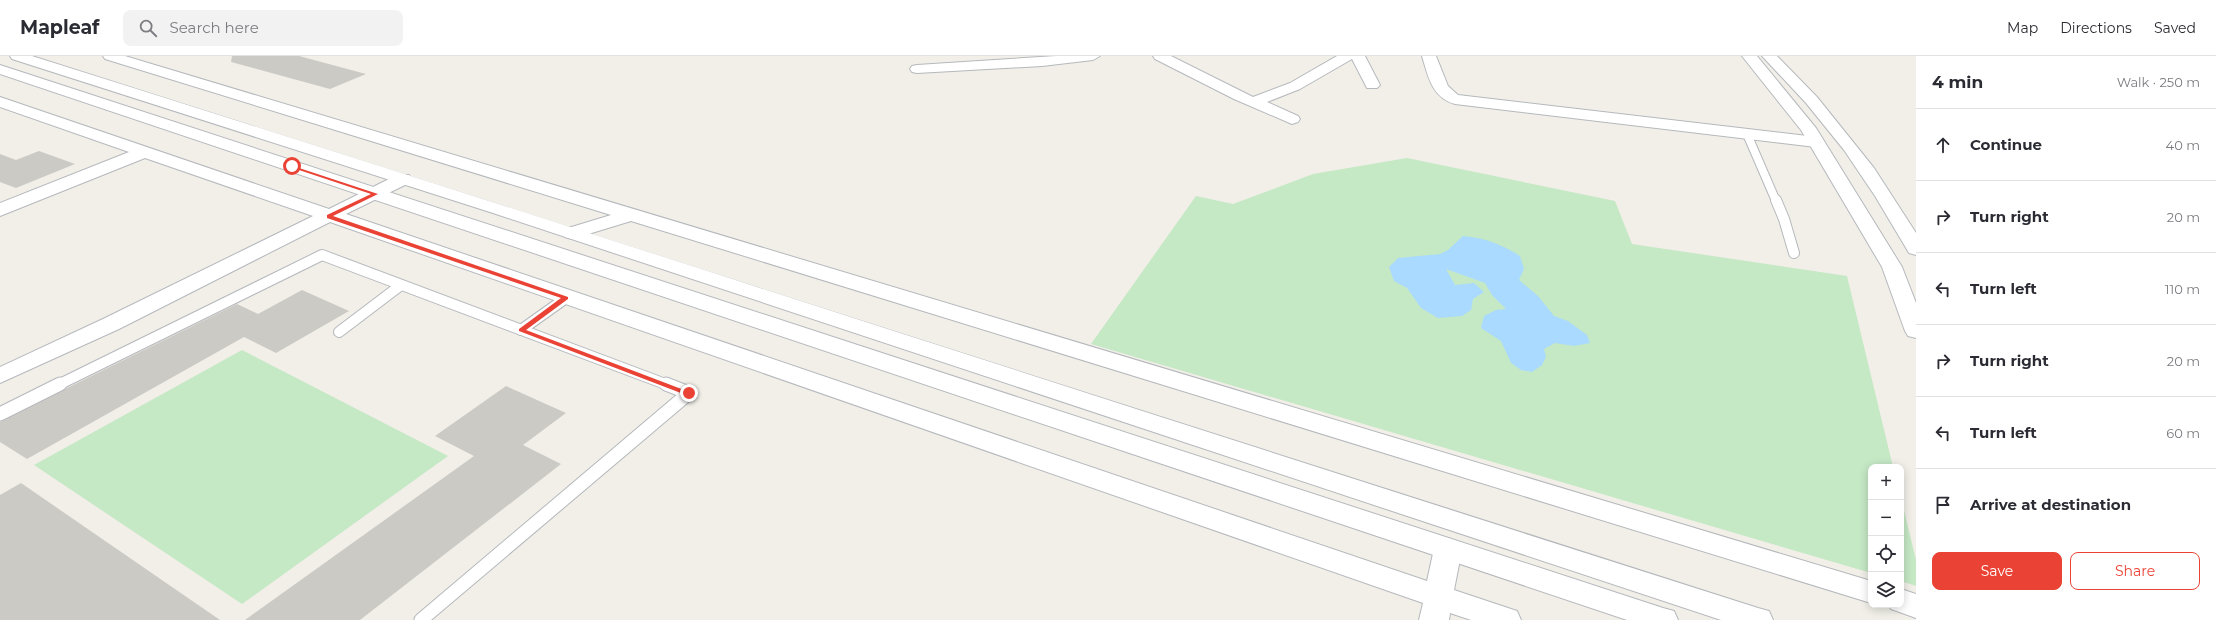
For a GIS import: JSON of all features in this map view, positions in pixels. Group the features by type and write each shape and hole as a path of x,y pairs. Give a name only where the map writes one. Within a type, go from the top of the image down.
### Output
{"street":[{"path":"18,56 572,233 1266,461 1758,620"},
{"path":"110,56 620,219 1868,591"},
{"path":"917,69 1042,62 1093,56"},
{"path":"1160,56 1253,102 1292,119"},
{"path":"1253,102 1295,86 1347,56"},
{"path":"1358,56 1372,85"},
{"path":"1429,56 1441,90 1447,96 1455,99 1816,142"},
{"path":"1749,56 1808,128 1892,267 1916,331"},
{"path":"1770,56 1841,132 1891,205 1916,249"},
{"path":"0,69 1663,620"},
{"path":"0,102 328,217 566,298 1436,608 1506,620"},
{"path":"0,210 144,152"},
{"path":"0,376 328,217 403,179"},
{"path":"572,233 620,219"},
{"path":"1436,608 1448,549"},
{"path":"1904,602 1916,606"}],"lane":[{"path":"1748,134 1784,219 1794,252"},
{"path":"0,414 322,255 689,393 421,620"},
{"path":"339,332 401,285"},
{"path":"521,330 566,298"}],"green space":[{"path":"1407,158 1615,201 1632,244 1847,276 1892,464 1868,464 1868,572 1091,344 1196,196 1233,204 1313,174"},
{"path":"242,350 448,456 242,604 34,465"},
{"path":"1904,510 1916,560 1916,586 1904,582"}],"water":[{"path":"1463,236 1493,242 1520,256 1524,269 1519,280 1538,296 1554,316 1568,321 1587,335 1590,343 1574,346 1555,343 1544,349 1546,357 1542,365 1532,372 1521,370 1511,363 1501,341 1481,328 1484,316 1496,310 1506,309 1492,295 1485,283 1446,269 1455,285 1474,283 1484,292 1473,299 1471,310 1462,316 1438,318 1421,308 1407,288 1394,281 1389,267 1398,258 1440,254 1448,250"}],"building":[{"path":"232,56 299,56 366,74 330,89 231,62"},
{"path":"39,151 75,164 16,188 0,182 0,154 16,160"},
{"path":"302,290 349,311 276,353 244,337 27,459 0,442 0,422 67,388 237,304 258,314"},
{"path":"506,386 566,413 523,445 561,464 360,620 245,620 474,456 435,436"},
{"path":"21,483 220,620 0,620 0,495"}],"route":[{"path":"292,166 375,194 328,217 566,298 521,330 689,393"}]}
